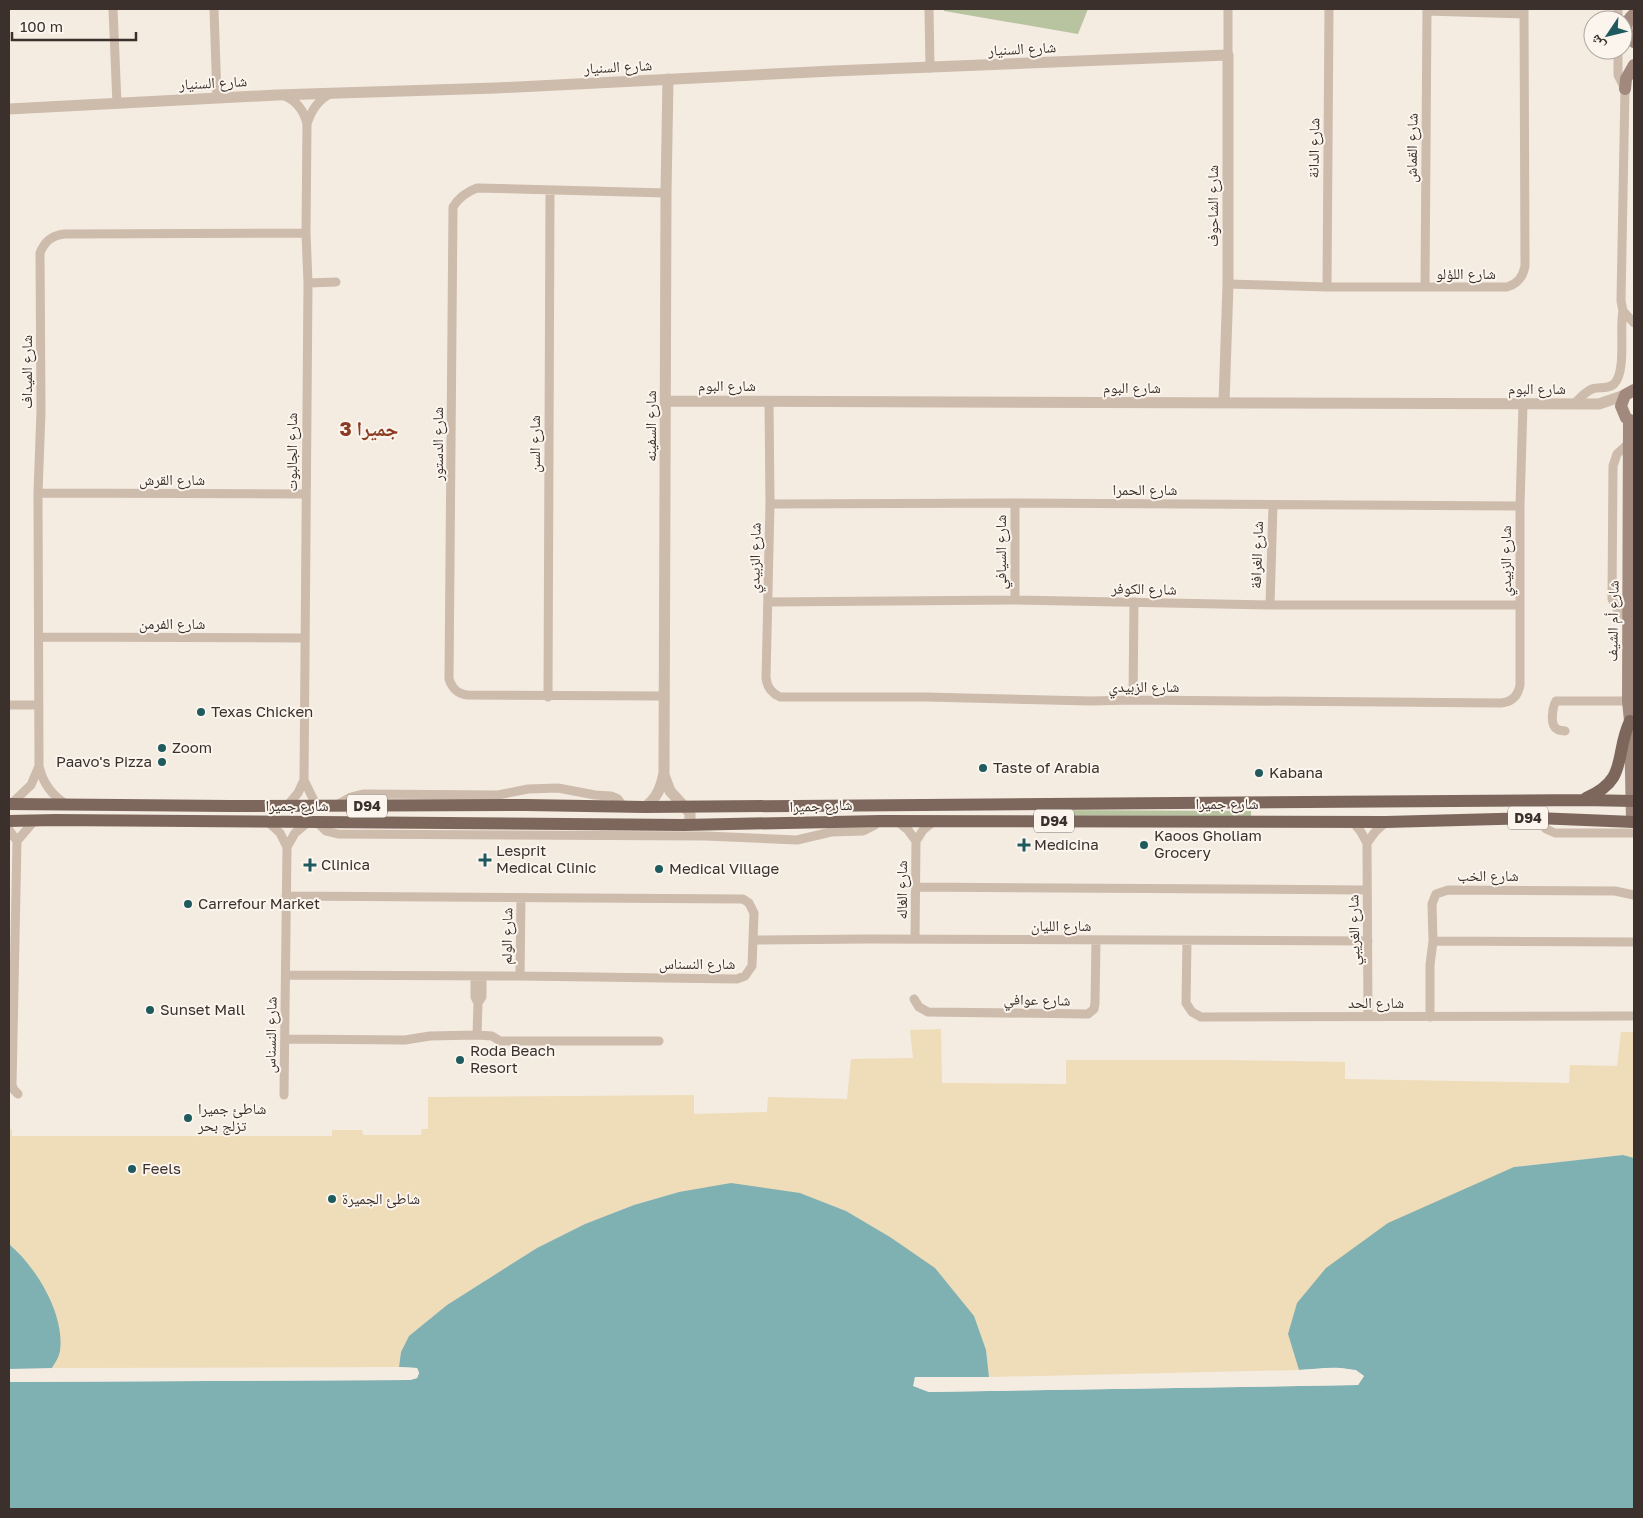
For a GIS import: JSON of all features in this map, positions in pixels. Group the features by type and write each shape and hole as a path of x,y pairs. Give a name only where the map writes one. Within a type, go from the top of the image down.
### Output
{"main road":[{"path":"1625,89 1626,79 1634,65"},
{"path":"1629,392 1634,380"},
{"name":"شارع أم الشيف","path":"1629,392 1621,402 1629,419 1630,442 1628,701 1633,826"},
{"path":"1583,800 1602,791 1617,772 1624,736 1630,721"},
{"name":"شارع جميرا","path":"10,804 644,807 1633,801"},
{"path":"725,806 721,810 720,815 722,821 728,825"},
{"name":"شارع جميرا","path":"9,821 728,825 880,820 1386,822 1536,818 1633,826"}],"street":[{"path":"112,9 117,104"},
{"path":"214,9 216,98"},
{"path":"929,9 930,68"},
{"name":"شارع الشاحوف","path":"1224,403 1228,284 1228,9"},
{"name":"شارع الدانة","path":"1327,287 1329,9"},
{"path":"1428,10 1524,12"},
{"name":"شارع القماش","path":"1424,287 1428,10"},
{"name":"شارع اللؤلو","path":"1228,284 1327,287 1507,288 1518,281 1524,272 1524,12"},
{"name":"شارع السنيار","path":"9,109 283,94 496,88 1228,55"},
{"path":"1574,404 1590,390 1610,386 1618,379 1621,365 1625,89 1618,75 1618,60"},
{"name":"شارع السفينه","path":"644,807 659,791 664,773 668,79"},
{"name":"شارع الجالبوت","path":"307,124 310,114 317,104 333,93"},
{"name":"شارع الجالبوت","path":"283,94 297,104 304,113 307,124 306,232 308,283 304,780 317,806"},
{"name":"شارع الدستور","path":"664,696 548,697 463,695 454,690 450,679 453,208 463,194 477,188 666,193"},
{"name":"شارع السن","path":"548,697 550,191"},
{"name":"شارع الميداف","path":"68,805 52,794 39,766 38,493 41,411 40,253 43,245 48,239 64,234 306,232"},
{"path":"308,283 336,282"},
{"path":"1623,311 1634,323"},
{"name":"شارع البوم","path":"1599,404 1629,392"},
{"name":"شارع البوم","path":"666,401 1599,404 1612,408 1629,419"},
{"name":"شارع الزبيدي","path":"769,402 770,504 766,678 768,688 775,695 780,698 926,697 1091,701 1507,702 1516,696 1520,685 1520,506 1523,404"},
{"path":"1629,620 1617,609 1612,599 1613,466 1617,454 1630,442"},
{"name":"شارع القرش","path":"38,493 306,494"},
{"name":"شارع الحمرا","path":"770,504 1015,503 1520,506"},
{"name":"شارع السيافي","path":"1015,503 1015,600"},
{"name":"شارع الغرافة","path":"1270,605 1272,505"},
{"name":"شارع الكوفر","path":"768,602 1015,600 1270,605 1520,605"},
{"path":"1133,700 1134,602"},
{"name":"شارع الفرمن","path":"39,637 305,638"},
{"path":"1565,731 1556,729 1554,726 1553,707 1556,700 1628,701"},
{"path":"9,704 38,705"},
{"name":"شارع الميداف","path":"10,804 30,786 39,766"},
{"name":"شارع السفينه","path":"664,773 670,791 684,806"},
{"path":"287,806 298,793 304,780"},
{"path":"334,806 363,794 498,795 528,789 558,788 611,796 618,799 623,806"},
{"path":"684,806 689,810 690,816 685,825"},
{"path":"287,847 295,833 312,823 338,834 706,836 798,840 832,832 863,831 880,820"},
{"path":"17,841 34,821"},
{"name":"شارع الغاله","path":"897,821 908,830 916,841"},
{"name":"شارع الغاله","path":"915,939 916,841 923,830 934,821"},
{"path":"268,822 280,833 287,847"},
{"path":"1352,822 1361,832 1367,843 1386,822"},
{"path":"9,830 17,841 12,1085 18,1094"},
{"name":"شارع الغريبي","path":"1367,843 1368,1016"},
{"name":"شارع النسناس","path":"284,1095 287,975 287,847"},
{"path":"915,887 1367,890"},
{"name":"شارع الخب","path":"1430,1017 1430,965 1433,942 1432,900 1436,894 1443,890 1616,891 1634,895"},
{"name":"شارع النسناس","path":"286,896 743,899 749,903 754,913 752,966 745,976 738,979 287,975"},
{"name":"شارع الولم","path":"520,976 521,898"},
{"name":"شارع الليان","path":"753,940 1368,941"},
{"name":"شارع عوافي","path":"914,998 919,1007 928,1012 1088,1014 1095,1005 1096,940"},
{"name":"شارع الحد","path":"1187,941 1186,1004 1189,1010 1198,1016 1634,1016"},
{"path":"1433,942 1634,942"},
{"path":"477,1035 478,1002 482,997 478,976"},
{"path":"285,1039 405,1040 426,1036 477,1035 492,1036 500,1041 659,1041"}],"green space":[{"path":"944,9 1088,9 1078,34 944,11"},
{"path":"1046,810 1251,811 1251,816 1046,815"}],"sand":[{"name":"شاطئ الجميرة","path":"941,1029 942,1083 1066,1084 1066,1060 1345,1062 1345,1079 1569,1083 1570,1065 1617,1066 1621,1032 1634,1032 1634,1158 1623,1155 1515,1167 1288,1334 1299,1370 989,1377 986,1350 890,1237 846,1211 800,1193 679,1192 634,1205 585,1224 537,1248 447,1305 409,1336 401,1352 399,1367 52,1368 60,1353 17,1251 9,1244 9,1129 12,1129 12,1136 332,1136 332,1130 362,1130 363,1135 421,1135 422,1129 428,1129 428,1097 694,1095 694,1114 767,1112 768,1097 847,1099 851,1059 913,1058 910,1030"}],"water":[{"path":"1623,1155 1634,1158 1634,1509 9,1509 9,1382 410,1380 417,1378 419,1373 417,1368 399,1367 401,1352 409,1336 447,1305 537,1248 585,1224 634,1205 679,1192 731,1183 800,1193 846,1211 890,1237 935,1268 974,1316 986,1350 989,1377 915,1377 914,1386 929,1392 1358,1385 1364,1376 1349,1369 1299,1370 1288,1334 1297,1303 1326,1268 1388,1223 1514,1167"},
{"path":"9,1244 29,1265 53,1307 58,1322 60,1351 52,1368 9,1369"}],"pier":[{"path":"396,1367 417,1368 419,1373 417,1378 410,1380 9,1382 9,1379 415,1376 415,1370 398,1369"},
{"path":"1340,1368 1356,1370 1364,1376 1358,1385 929,1392 913,1386 915,1377 991,1377 989,1379 917,1379 916,1384 930,1390 1357,1382 1360,1377 1355,1372 1299,1373 1296,1370"}],"place":[{"name":"Texas Chicken","path":"201,712"},
{"name":"Zoom","path":"162,748"},
{"name":"Paavo's Pizza","path":"162,762"},
{"name":"Taste of Arabia","path":"983,768"},
{"name":"Kabana","path":"1259,773"},
{"name":"Medicina","path":"1024,845"},
{"name":"Kaoos Gholiam Grocery","path":"1144,845"},
{"name":"Lesprit Medical Clinic","path":"485,860"},
{"name":"Clinica","path":"310,865"},
{"name":"Medical Village","path":"659,869"},
{"name":"Carrefour Market","path":"188,904"},
{"name":"Sunset Mall","path":"150,1010"},
{"name":"Roda Beach Resort","path":"460,1060"},
{"name":"شاطئ جميرا تزلج بحر","path":"188,1118"},
{"name":"Feels","path":"132,1169"},
{"name":"شاطئ الجميرة","path":"332,1199"}],"district":[{"name":"جميرا 3","path":"369,429"}]}
